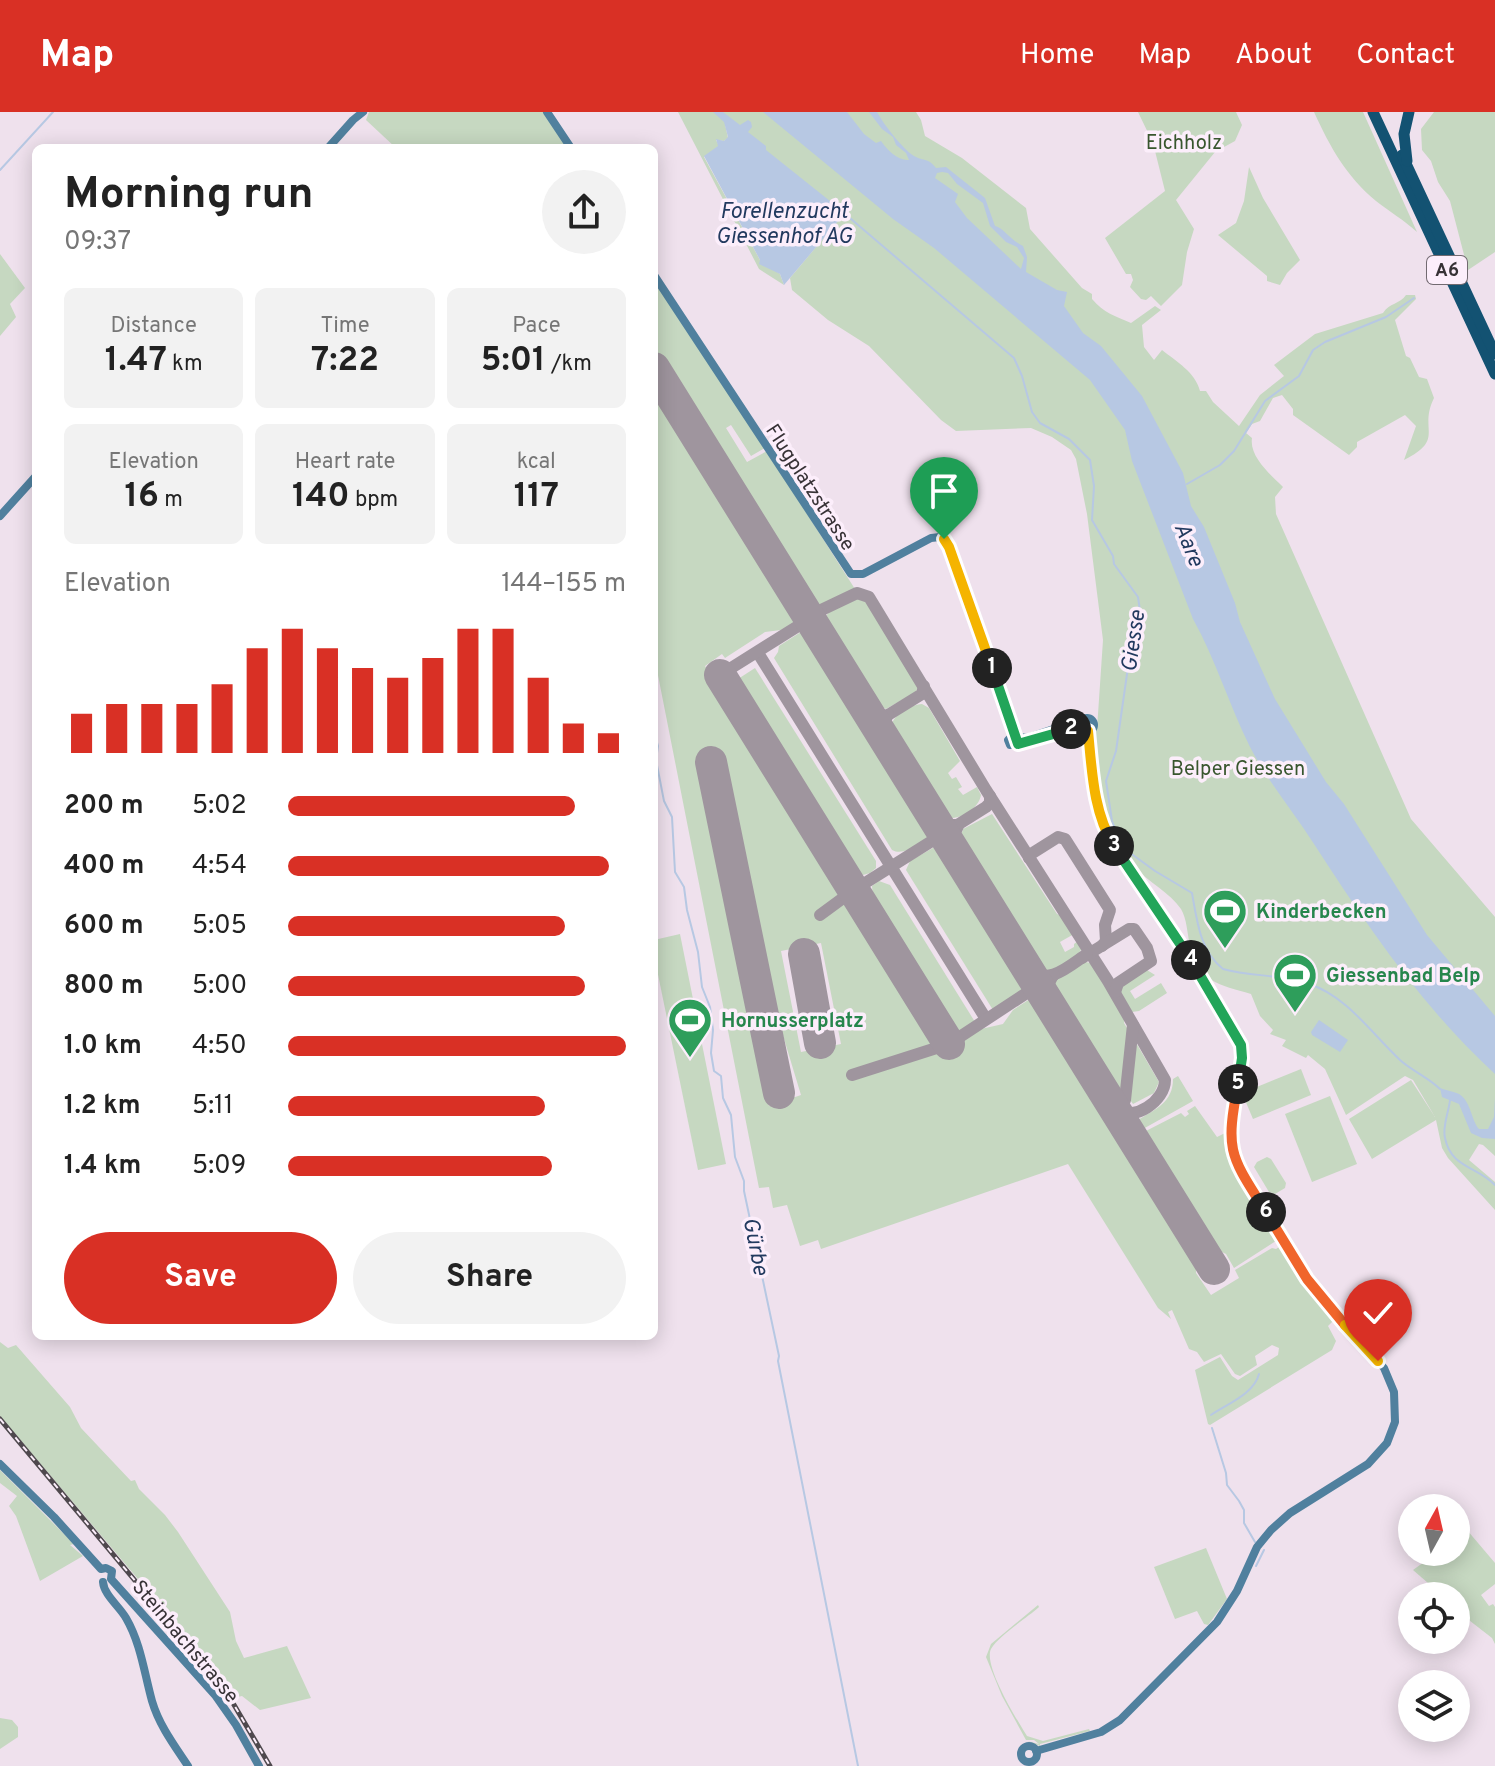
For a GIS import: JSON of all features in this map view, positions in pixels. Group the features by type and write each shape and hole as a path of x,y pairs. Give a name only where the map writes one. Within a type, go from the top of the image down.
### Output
{"highway":[{"name":"A6","path":"1373,112 1495,374"},
{"name":"A6","path":"1381,112 1495,354"},
{"path":"1408,170 1404,134 1409,112"}],"street":[{"path":"331,144 363,112"},
{"path":"547,112 568,144"},
{"name":"Flugplatzstrasse","path":"658,281 851,574 863,574 931,538 940,537 946,541 1009,711 1016,739 1084,726 1096,803 1106,833 1184,949 1241,1045 1242,1058 1230,1140 1238,1168 1307,1279 1384,1368 1396,1400 1393,1429 1377,1456 1276,1524 1257,1547 1217,1622 1115,1725 1096,1734 1036,1751"},
{"path":"0,516 32,480"},
{"name":"Steinbachstrasse","path":"0,1464 101,1569 99,1577 107,1580 215,1695 259,1766"},
{"path":"107,1580 105,1591 126,1618 138,1644 161,1724 188,1766"},
{"path":"1028,1746 1036,1751 1032,1764 1022,1758 1022,1750 1028,1746"}],"green space":[{"path":"369,112 545,112 566,144 392,144 366,120"},
{"name":"Belper Giessen","path":"678,112 916,112 925,136 962,158 1026,208 1030,229 1082,288 1092,294 1092,299 1101,308 1131,323 1155,306 1161,310 1142,325 1144,347 1154,360 1162,350 1179,363 1194,378 1200,391 1206,391 1213,402 1239,426 1260,395 1284,376 1274,365 1315,334 1383,313 1406,295 1415,295 1416,299 1395,320 1406,356 1419,377 1427,379 1434,398 1428,418 1428,440 1417,453 1404,460 1416,426 1405,415 1357,442 1357,447 1349,455 1293,415 1293,409 1282,395 1273,398 1260,421 1252,424 1246,433 1252,438 1257,459 1283,487 1275,497 1276,514 1411,819 1495,917 1495,1156 1479,1144 1469,1160 1495,1182 1495,1210 1448,1158 1442,1148 1436,1120 1372,1159 1349,1119 1411,1080 1435,1117 1413,1080 1405,1076 1346,1115 1325,1069 1308,1055 1306,1058 1282,1046 1286,1040 1270,1034 1273,1030 1260,1016 1251,994 1212,980 1198,967 1181,909 1135,868 1114,839 1102,807 1094,737 1103,640 1087,514 1076,459 1071,450 1031,428 956,431 941,420 869,346 828,320 792,290 790,278 842,216 725,124 728,138 716,140 719,146 704,157 760,260 780,274 784,285 759,269"},
{"name":"Eichholz","path":"1138,112 1236,112 1242,125 1235,141 1215,152 1176,200 1194,229 1182,285 1161,306 1151,296 1141,299 1130,287 1133,280 1131,274 1126,274 1105,238 1165,191 1153,143"},
{"path":"1314,112 1363,112 1417,232 1376,201 1347,171"},
{"path":"1434,112 1495,112 1495,252 1468,270 1450,201 1438,182 1431,161 1422,150 1421,129"},
{"path":"1249,167 1263,198 1300,260 1280,285 1267,281 1267,276 1218,235 1236,223 1244,201"},
{"path":"0,254 25,288 10,304 16,317 0,336"},
{"path":"658,285 765,448 751,456 731,425 726,428 747,462 767,451 855,589 820,607 812,602 677,384 662,354 659,355"},
{"path":"658,395 799,622 781,630 765,632 725,658 722,654 705,666 938,1042 852,1072 853,1079 952,1047 981,1029 1003,1024 1013,1010 1033,997 1120,1136 1118,1140 1122,1140 1196,1259 1196,1273 1211,1295 1239,1278 1235,1270 1283,1244 1335,1319 1328,1326 1336,1341 1332,1350 1210,1425 1195,1370 1220,1357 1238,1380 1278,1355 1279,1348 1272,1345 1255,1356 1257,1365 1240,1376 1235,1374 1221,1354 1204,1362 1197,1352 1189,1349 1172,1310 1168,1312 1171,1319 1158,1308 1068,1164 821,1249 818,1240 800,1246 787,1205 773,1208 769,1187 759,1188 658,675","holes":["719,753 759,956 801,1095 769,1106 697,756","821,943 841,1044 801,1052 781,951"]},
{"path":"861,597 867,599 919,684 916,692 886,709 875,703 826,623 825,617 831,610"},
{"path":"804,630 932,835 912,848 902,852 892,850 774,658 779,646"},
{"path":"755,668 876,861 876,868 870,873 863,875 856,871 738,679"},
{"path":"922,704 929,708 960,761 948,773 952,779 956,777 962,787 958,789 963,795 977,787 981,795 969,812 959,817 949,818 944,814 891,728 894,719 902,712"},
{"path":"992,814 1057,914 1062,916 1074,934 1060,942 1065,952 1078,941 1082,948 1072,960 1050,973 1040,968 960,839 963,829"},
{"path":"938,845 1028,989 993,1010 906,870 910,861"},
{"path":"879,881 890,885 975,1022 958,1034 873,898 872,886"},
{"name":"Hornusserplatz","path":"680,934 726,1164 698,1170 658,975 658,939"},
{"path":"1082,961 1094,964 1125,1015 1124,1023 1130,1033 1121,1099 1053,987 1056,978"},
{"path":"1147,970 1155,975 1130,991 1135,999 1161,983 1167,993 1139,1011 1132,1012 1119,989 1123,983"},
{"path":"1135,1041 1159,1082 1154,1093 1133,1104 1128,1097"},
{"path":"1301,1069 1311,1095 1253,1119 1242,1093"},
{"path":"1178,1076 1193,1101 1143,1129 1139,1127 1138,1120 1167,1099 1173,1079"},
{"path":"1330,1096 1357,1164 1312,1182 1285,1114"},
{"path":"1195,1106 1217,1137 1227,1132 1279,1239 1234,1268 1226,1254 1214,1248 1142,1133 1181,1113 1185,1117 1189,1114 1187,1111"},
{"path":"1267,1157 1286,1183 1285,1188 1275,1194 1269,1192 1254,1167"},
{"path":"0,1342 8,1348 16,1345 70,1407 81,1428 131,1481 135,1480 139,1489 165,1515 230,1612 236,1641 244,1658 287,1646 311,1698 260,1710 242,1696 233,1698 176,1624 0,1416"},
{"path":"0,1470 83,1556 40,1581 16,1516 9,1506 17,1496 0,1483"},
{"path":"1470,1534 1495,1563 1495,1584 1481,1595 1489,1606 1493,1604 1495,1607 1495,1644 1470,1621 1470,1582 1427,1582 1413,1570 1419,1566 1470,1566"},
{"path":"1206,1548 1227,1599 1208,1625 1204,1624 1197,1611 1175,1619 1154,1567"},
{"path":"1038,1605 991,1649 996,1679 1027,1736 1043,1741 1090,1731 1040,1746 1027,1741 1039,1744 1034,1740 1026,1740 1002,1696 986,1657 991,1644"},
{"path":"0,1718 12,1720 18,1727 18,1737 0,1749"}],"water":[{"name":"Forellenzucht Giessenhof AG","path":"713,112 723,112 740,125 748,120 751,122 748,132 766,146 766,150 845,213 784,285 780,274 759,264 760,260 704,156 718,146 716,139 724,141 728,137 724,122"},
{"name":"Aare","path":"763,112 847,112 864,134 876,143 881,141 897,157 909,160 893,137 869,112 877,112 910,153 936,168 946,167 985,198 995,226 1023,246 1027,257 1026,272 1057,290 1067,292 1064,306 1083,333 1101,346 1142,396 1183,473 1191,506 1204,527 1240,622 1275,699 1427,935 1495,1016 1495,1074 1444,1022 1397,965 1257,760 1193,619 1132,461 1125,430 1090,380 934,248 893,219","holes":["937,173 948,173 957,184 983,203 990,226 1006,242 1017,247 1024,258 1021,269 967,218 955,202 958,194 935,178"]},
{"path":"1319,1020 1348,1040 1340,1052 1312,1035"},
{"path":"1440,1088 1463,1097 1479,1129 1488,1129 1494,1117 1495,1098 1495,1139 1471,1133 1459,1104 1442,1097"}],"waterway":[{"path":"0,170 53,112"},
{"name":"Giesse","path":"844,213 1014,358 1032,412 1040,423 1069,439 1090,460 1094,486 1092,520 1113,556 1114,564 1138,597 1140,611 1134,627 1138,641 1128,667 1116,751 1106,781 1112,821 1122,847 1192,893 1204,944 1223,969 1288,979 1323,990 1347,1006 1400,1060 1440,1089"},
{"path":"1187,484 1220,465 1234,451 1265,401 1299,376 1313,350 1386,317 1414,298"},
{"name":"Gürbe","path":"658,770 664,801 672,817 675,872 684,887 702,987 710,1007 714,1071 721,1076 723,1098 731,1115 735,1157 744,1181 858,1766"},
{"path":"1450,1100 1444,1129 1448,1148 1459,1161 1495,1185"},
{"path":"1211,1415 1246,1393 1259,1374"},
{"path":"1212,1428 1227,1485 1244,1510 1244,1523 1255,1542"},
{"path":"1256,1566 1264,1550"}],"taxiway":[{"path":"798,599 807,610 815,613 857,593 869,597 986,790 1108,981 1165,1080 1160,1095 1147,1107 1131,1113 1116,1110"},
{"path":"819,632 816,621 821,611"},
{"path":"720,675 819,613"},
{"path":"758,653 986,1019"},
{"path":"868,711 878,718 888,715 922,694 924,686"},
{"path":"884,737 882,724 888,715"},
{"path":"820,915 854,890 986,807 990,796"},
{"path":"934,817 945,825 957,825"},
{"path":"955,851 952,839 958,826"},
{"path":"1029,858 1058,837 1065,839 1110,910 1105,925 1106,941 1102,946"},
{"path":"1082,958 1129,929 1134,929 1147,948 1151,961 1118,983 1115,992"},
{"path":"1028,969 1043,976 1051,975 1087,954"},
{"path":"852,1075 949,1044 1054,975"},
{"path":"1049,1002 1046,989 1052,977"},
{"path":"1125,1100 1133,1025"},
{"path":"1131,1134 1129,1123 1134,1114"}],"runway":[{"path":"658,374 1214,1269"},
{"path":"720,675 949,1044"},
{"path":"711,762 779,1093"},
{"path":"804,954 820,1043"}],"railway":[{"path":"0,1419 203,1662 230,1698 270,1766"}],"place":[{"name":"Kinderbecken","path":"1225,950"},
{"name":"Giessenbad Belp","path":"1295,1014"},
{"name":"Hornusserplatz","path":"690,1059"}],"route":[{"path":"944,539 1009,711 1018,744 1075,728 1088,731 1096,803 1106,833 1184,949 1241,1045 1242,1058 1230,1140 1238,1168 1307,1279 1378,1361"}]}
